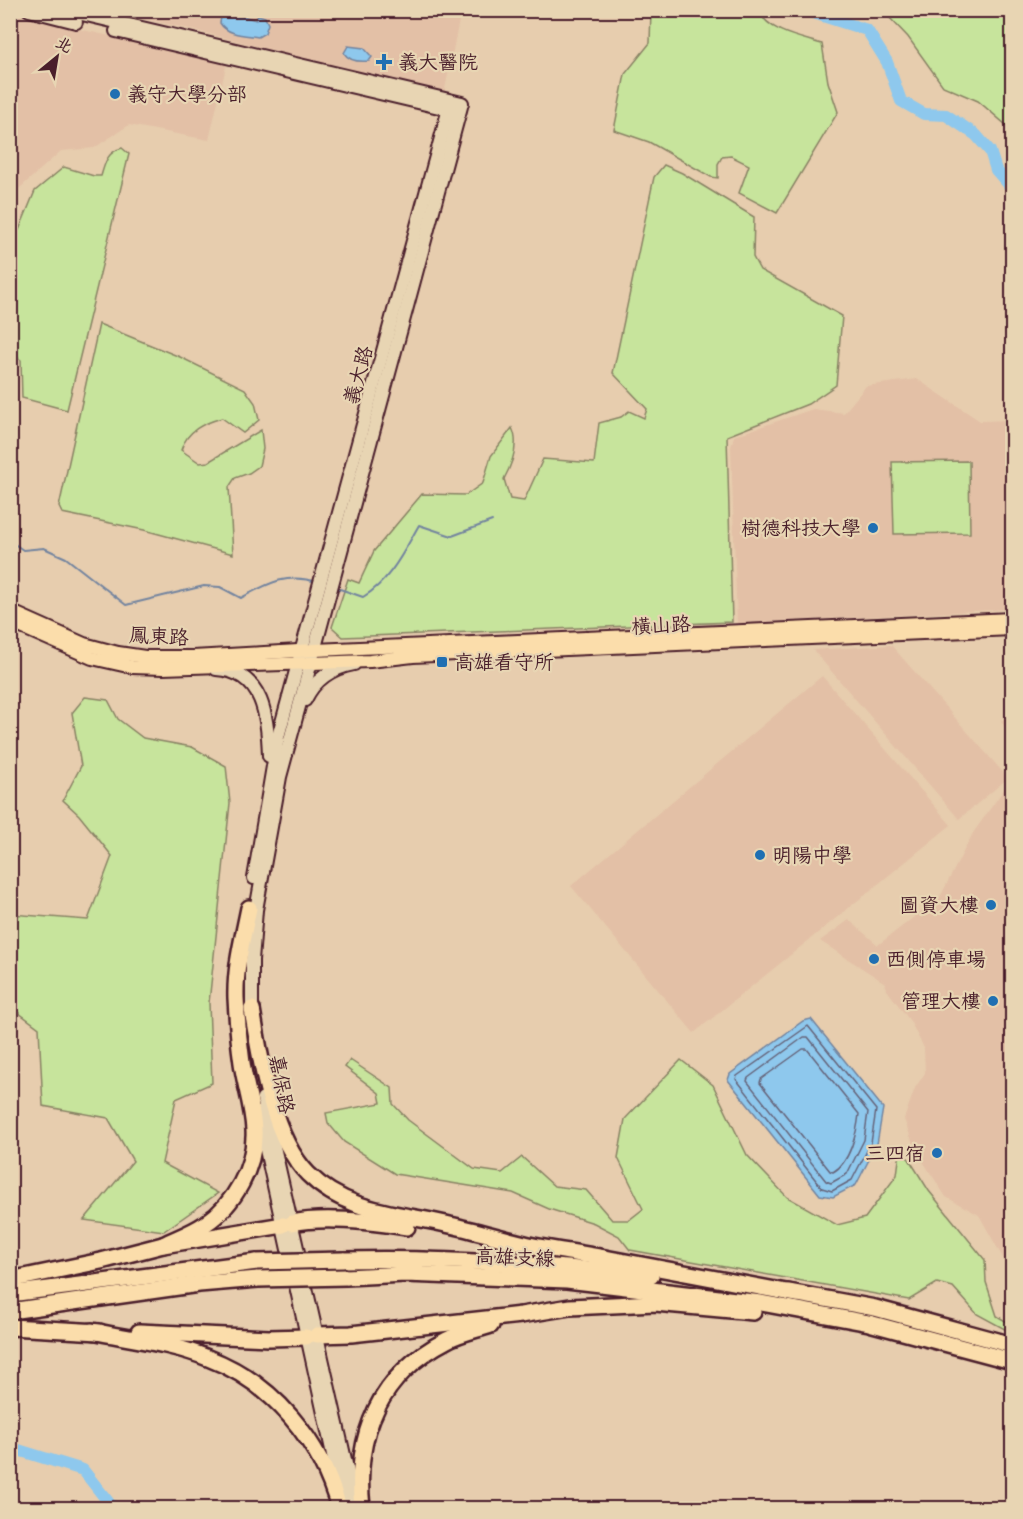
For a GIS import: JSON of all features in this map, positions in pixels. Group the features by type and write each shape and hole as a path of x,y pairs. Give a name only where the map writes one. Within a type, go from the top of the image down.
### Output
{"highway":[{"path":"164,1245 204,1225 220,1213 239,1187 250,1157 254,1139 254,1124 242,1063 236,998 238,962 249,908"},
{"path":"252,1009 260,1057 284,1139 294,1157 308,1174 328,1191 363,1208 448,1224 517,1241 797,1294"},
{"path":"10,1280 164,1245 303,1221 396,1225 517,1241"},
{"name":"高雄支線","path":"10,1294 257,1262 404,1258 569,1267 766,1289 875,1308 1012,1345"},
{"name":"高雄支線","path":"10,1311 199,1284 258,1279 405,1275 567,1280 761,1303 848,1319 1012,1361"},
{"path":"10,1327 269,1338 351,1334 521,1315 570,1306 655,1303 848,1319"},
{"path":"362,1509 360,1472 363,1447 375,1408 386,1392 418,1359 448,1339 521,1315"},
{"path":"92,1331 160,1344 209,1358 255,1384 289,1413 306,1436 319,1457 339,1509"}],"main road":[{"name":"鳳東路","path":"10,611 27,624 92,658 132,667 197,668 305,663"},
{"name":"橫山路","path":"308,650 1012,619"},
{"name":"鳳東路","path":"10,622 27,624 118,653 145,657 193,657 308,650"},
{"name":"橫山路","path":"305,663 1012,629"}],"street":[{"path":"29,10 453,108"},
{"path":"65,10 453,108"},
{"name":"義大路","path":"305,663 453,108"},
{"path":"294,725 308,694 321,678 344,666 370,661"},
{"name":"嘉保路","path":"287,1224 262,1090 252,1009 252,960 256,910 280,777 294,725 305,663"},
{"name":"嘉保路","path":"305,663 278,738 269,779 249,908 244,980 245,1027 254,1091 356,1509"},
{"path":"197,668 234,672 257,692 266,716 269,779"},
{"name":"嘉保路","path":"312,1336 345,1509"}],"shaded area":[{"name":"義大醫院","path":"109,11 461,11 444,94"},
{"name":"義守大學分部","path":"11,14 227,62 209,140 129,125 94,148 61,151 11,196"},
{"name":"樹德科技大學","path":"917,379 980,421 1012,420 1012,609 737,624 731,447 734,436 813,409 844,413 866,386"},
{"path":"891,645 1008,778 959,819 813,650"},
{"name":"明陽中學","path":"822,676 951,825 694,1033 571,886"},
{"path":"1012,713 1012,739 1001,721"},
{"path":"1012,778 1012,1274 979,1215 946,1197 915,1149 904,1119 915,1088 925,1073 924,1048 910,1021 887,990 885,983 820,941 849,920 878,945 940,897 973,833"}],"green space":[{"path":"651,11 758,11 778,29 822,44 828,82 838,112 777,213 739,193 749,165 731,156 722,157 718,164 718,178 711,177 649,142 614,130 625,74 650,43"},
{"path":"872,11 1012,11 1012,130 978,101 943,86 908,37 888,16"},
{"path":"122,148 129,154 67,410 22,398 21,360 11,352 11,231 19,230 35,191 64,167 101,176 105,162 110,155"},
{"path":"664,165 682,173 754,217 753,257 760,270 842,316 836,385 808,404 727,436 732,622 343,637 332,627 348,579 359,583 374,551 422,494 466,495 483,483 491,456 512,428 515,447 504,479 510,499 524,501 543,459 594,463 599,423 621,417 629,411 644,418 647,409 613,373 654,177"},
{"path":"99,324 180,357 245,389 255,403 259,420 243,433 222,418 197,428 187,437 181,450 200,463 208,462 261,430 263,449 259,466 235,478 229,487 233,554 144,530 62,513 59,507"},
{"path":"969,461 970,533 894,534 892,462"},
{"path":"85,697 108,700 118,719 143,738 192,747 226,766 230,803 209,1003 212,1083 176,1099 162,1163 218,1193 164,1231 84,1220 133,1161 108,1118 43,1106 39,1028 11,1007 11,914 88,920 112,856 79,815 63,800 81,766 72,713"},
{"path":"350,1060 392,1088 393,1104 408,1120 474,1169 502,1173 522,1157 554,1186 586,1190 612,1220 629,1220 643,1209 618,1158 625,1119 681,1060 713,1085 747,1155 787,1197 837,1225 865,1218 897,1175 900,1152 909,1159 929,1191 985,1260 986,1282 997,1316 1012,1325 1012,1333 977,1314 953,1287 937,1283 909,1300 630,1250 619,1236 594,1223 549,1209 513,1193 395,1174 344,1142 328,1123 326,1113 381,1103 379,1093 345,1067"}],"water":[{"path":"236,10 236,14 256,20 258,15 265,17 268,24 265,33 258,37 248,36 237,34 223,27 220,23 225,11"},
{"path":"348,46 364,48 372,57 369,61 352,59 344,53"},
{"path":"811,1019 883,1108 877,1144 856,1185 833,1197 820,1195 728,1080 730,1074 803,1021"}],"waterway":[{"path":"804,10 867,30 887,62 901,101 924,114 946,115 976,135 990,151 996,170 1012,186"},
{"path":"10,470 14,476 10,484"},
{"path":"337,588 363,597 373,590 396,565 419,525 452,536 492,521"},
{"path":"10,541 23,550 44,548 66,558 126,605 204,586 220,587 241,598 277,581 296,578 317,582"},
{"path":"10,1450 15,1449 83,1470 113,1508"}],"place":[{"name":"義大醫院","path":"384,62"},
{"name":"義守大學分部","path":"115,94"},
{"name":"樹德科技大學","path":"873,528"},
{"name":"高雄看守所","path":"442,662"},
{"name":"明陽中學","path":"760,855"},
{"name":"圖資大樓","path":"991,905"},
{"name":"西側停車場","path":"874,959"},
{"name":"管理大樓","path":"993,1001"},
{"name":"三四宿","path":"937,1153"}]}
